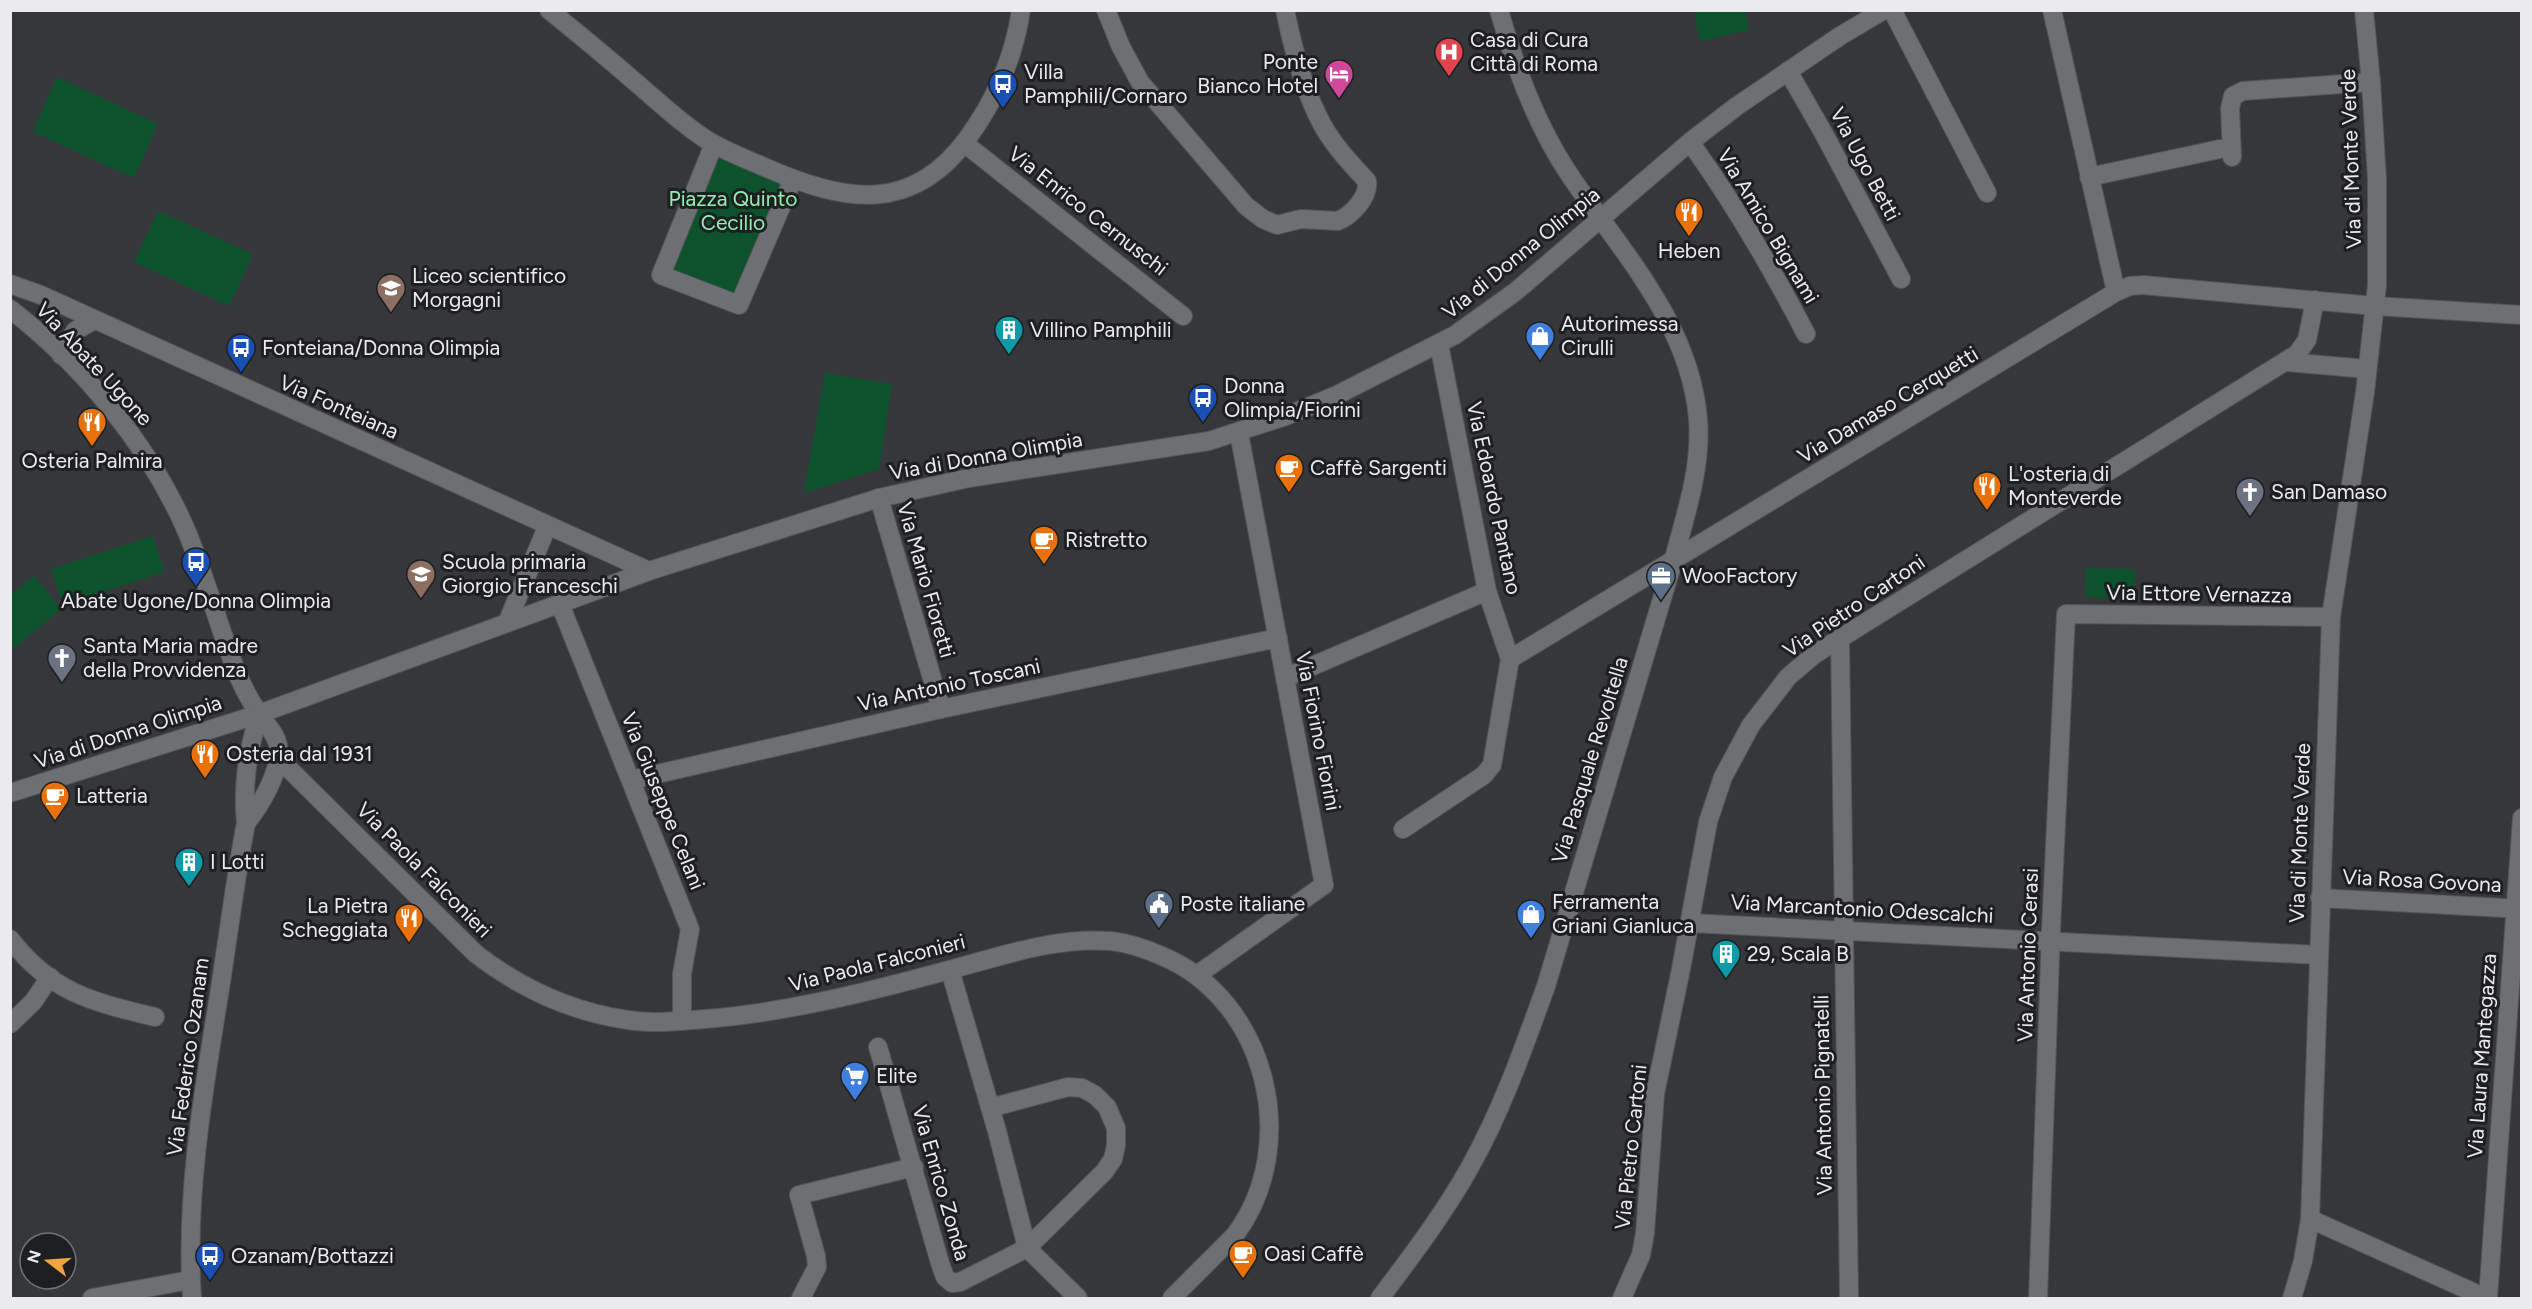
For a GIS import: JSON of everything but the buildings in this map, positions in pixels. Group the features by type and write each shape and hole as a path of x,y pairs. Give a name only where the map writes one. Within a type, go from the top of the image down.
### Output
{"street":[{"path":"549,10 688,127 714,144 793,179 830,192 858,196 902,191 936,173 954,157 986,110 998,87 1014,46 1021,10"},
{"path":"1106,10 1121,47 1140,82 1235,196 1263,219 1277,225 1300,219 1338,221 1362,199 1367,191 1367,181 1330,138 1316,112 1296,53 1285,10"},
{"name":"Via Pasquale Revoltella","path":"1380,1299 1471,1166 1520,1056 1546,986 1673,562 1691,496 1697,458 1698,420 1692,384 1675,336 1651,289 1570,176 1541,124 1513,58 1499,10"},
{"name":"Via di Donna Olimpia","path":"10,792 259,714 650,571 879,498 969,478 1188,445 1239,433 1337,395 1439,344 1515,292 1690,142 1788,70 1884,10"},
{"path":"1892,10 1986,193"},
{"path":"2052,10 2116,292"},
{"name":"Via di Monte Verde","path":"2292,1299 2303,1262 2310,1219 2331,617 2375,306 2378,223 2371,82 2364,10"},
{"name":"Via Ugo Betti","path":"1788,70 1901,279"},
{"path":"2089,177 2226,153 2233,96 2243,92 2371,82"},
{"name":"Via Enrico Cernuschi","path":"964,142 1183,316"},
{"name":"Via Amico Bignami","path":"1690,142 1727,193 1766,258 1806,334"},
{"path":"714,144 661,275 739,305 793,179"},
{"name":"Via Fonteiana","path":"10,284 650,571"},
{"name":"Via Damaso Cerquetti","path":"1510,659 2116,292 2130,286 2143,285 2375,306 2522,315"},
{"name":"Via Pietro Cartoni","path":"1622,1299 1641,1255 1645,1233 1655,1094 1708,822 1723,777 1739,744 1762,708 1788,677 1815,654 2287,362 2303,348 2307,340 2316,300"},
{"name":"Via Abate Ugone","path":"10,309 61,355 121,420 161,479 187,532 237,673 259,714 276,739 277,757"},
{"path":"61,355 75,331 94,320"},
{"name":"Via Edoardo Pantano","path":"1439,344 1487,591 1510,659"},
{"path":"2287,362 2367,369"},
{"name":"Via Fiorino Fiorini","path":"1197,975 1324,885 1287,677 1239,433"},
{"name":"Via Mario Fioretti","path":"879,498 941,709"},
{"path":"507,623 547,526"},
{"path":"1287,677 1487,591"},
{"name":"Via Giuseppe Celani","path":"560,604 690,929 682,974 682,1021"},
{"name":"Via Ettore Vernazza","path":"2066,614 2331,617"},
{"name":"Via Antonio Cerasi","path":"2038,1299 2050,942 2066,614"},
{"name":"Via Antonio Toscani","path":"631,780 941,709 1278,638"},
{"name":"Via Antonio Pignatelli","path":"1840,638 1850,1299"},
{"path":"1402,829 1484,775 1492,765 1510,659"},
{"path":"246,824 243,800 245,772 259,714"},
{"path":"246,824 266,795 277,757"},
{"name":"Via Paola Falconieri","path":"277,757 476,954 530,989 583,1010 627,1020 682,1021 740,1016 793,1007 950,970 1037,946 1096,940 1133,945 1170,959 1197,975 1222,999 1252,1047 1266,1095 1270,1125 1269,1144 1260,1185 1243,1224 1172,1299"},
{"name":"Via Laura Mantegazza","path":"2487,1299 2518,909 2522,818"},
{"name":"Via Federico Ozanam","path":"192,1299 190,1280 192,1212 200,1122 210,1044 246,824"},
{"name":"Via Rosa Govona","path":"2320,898 2518,909"},
{"name":"Via Marcantonio Odescalchi","path":"1690,923 2319,955"},
{"path":"10,939 27,958 69,991 87,1000 155,1017"},
{"path":"950,970 1027,1248 1078,1299"},
{"path":"10,1024 33,1002 50,977"},
{"name":"Via Enrico Zonda","path":"878,1047 940,1263 949,1281 960,1282 1027,1248"},
{"path":"990,1108 1068,1087 1082,1089 1095,1095 1107,1107 1116,1128 1115,1151 1104,1172 1027,1248"},
{"path":"801,1299 814,1275 816,1256 800,1195 914,1167"},
{"path":"2310,1219 2487,1299"},
{"path":"92,1299 190,1280"}],"green space":[{"path":"1745,11 1749,30 1700,41 1694,13"},
{"path":"57,77 158,124 134,178 33,132"},
{"name":"Piazza Quinto Cecilio","path":"714,144 793,179 739,305 661,275"},
{"path":"158,211 253,254 229,306 134,262"},
{"path":"825,373 892,384 879,469 804,493"},
{"path":"153,536 164,572 63,605 51,569"},
{"path":"2086,568 2135,569 2134,599 2085,597"},
{"path":"34,576 61,609 11,651 11,595"}],"place":[{"name":"Casa di Cura Città di Roma","path":"1449,78"},
{"name":"Ponte Bianco Hotel","path":"1339,100"},
{"name":"Villa Pamphili/Cornaro","path":"1003,110"},
{"name":"Heben","path":"1689,238"},
{"name":"Liceo scientifico Morgagni","path":"391,314"},
{"name":"Villino Pamphili","path":"1009,356"},
{"name":"Autorimessa Cirulli","path":"1540,362"},
{"name":"Fonteiana/Donna Olimpia","path":"241,374"},
{"name":"Donna Olimpia/Fiorini","path":"1203,424"},
{"name":"Osteria Palmira","path":"92,448"},
{"name":"Caffè Sargenti","path":"1289,494"},
{"name":"L'osteria di Monteverde","path":"1987,512"},
{"name":"San Damaso","path":"2250,518"},
{"name":"Ristretto","path":"1044,566"},
{"name":"Abate Ugone/Donna Olimpia","path":"196,588"},
{"name":"Scuola primaria Giorgio Franceschi","path":"421,600"},
{"name":"WooFactory","path":"1661,602"},
{"name":"Santa Maria madre della Provvidenza","path":"62,684"},
{"name":"Osteria dal 1931","path":"205,780"},
{"name":"Latteria","path":"55,822"},
{"name":"I Lotti","path":"189,888"},
{"name":"Poste italiane","path":"1159,930"},
{"name":"Ferramenta Griani Gianluca","path":"1531,940"},
{"name":"La Pietra Scheggiata","path":"409,944"},
{"name":"29, Scala B","path":"1726,980"},
{"name":"Elite","path":"855,1102"},
{"name":"Oasi Caffè","path":"1243,1280"},
{"name":"Ozanam/Bottazzi","path":"210,1282"}]}
